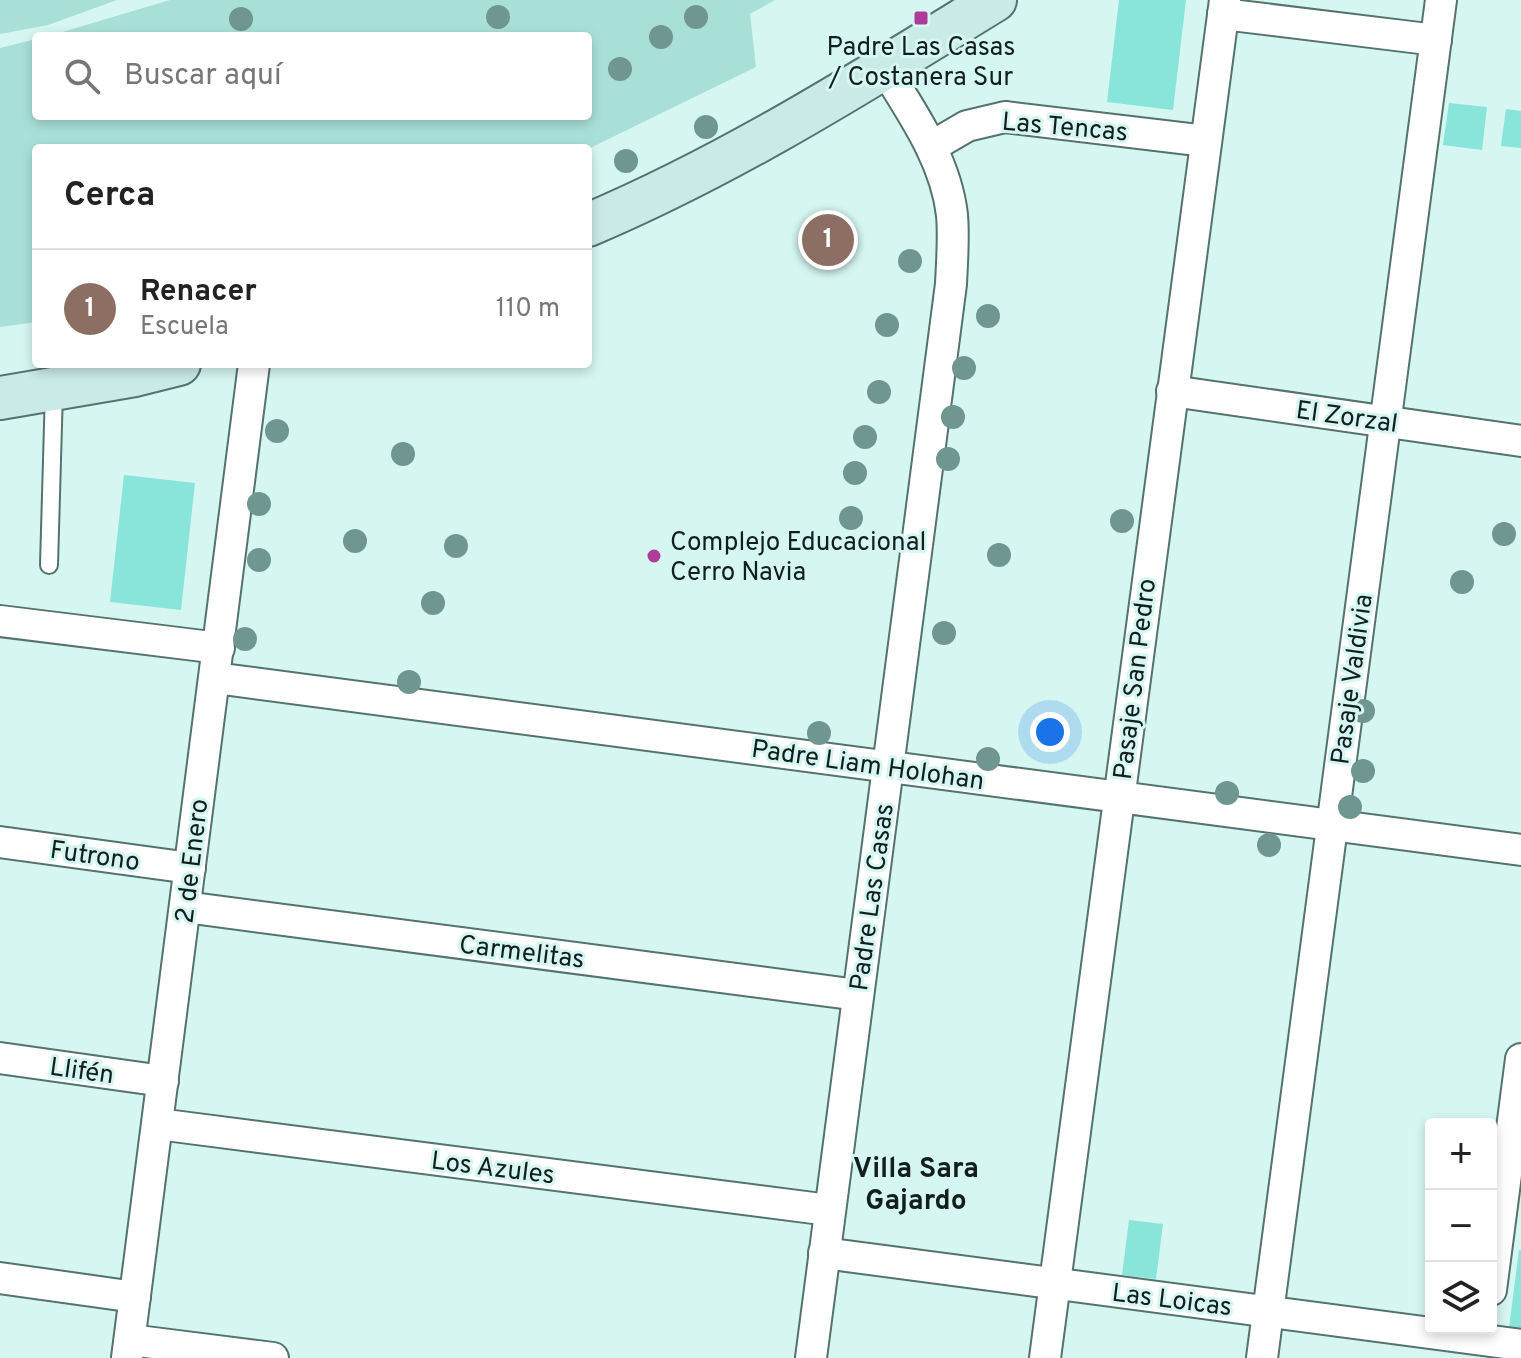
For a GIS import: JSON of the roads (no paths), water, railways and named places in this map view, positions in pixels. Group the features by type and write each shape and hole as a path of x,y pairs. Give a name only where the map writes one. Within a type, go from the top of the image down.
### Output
{"main road":[{"path":"592,223 727,160 885,69 995,0"},
{"path":"0,398 160,368"}],"street":[{"name":"Pasaje Valdivia","path":"1262,1358 1441,0"},
{"path":"1224,7 1436,40"},
{"name":"Pasaje San Pedro","path":"1045,1358 1224,7"},
{"name":"Padre Las Casas","path":"811,1358 951,284 952,216 945,180 931,147 885,69"},
{"name":"Las Tencas","path":"931,147 967,126 1005,117 1206,141"},
{"name":"2 de Enero","path":"129,1349 254,368"},
{"name":"El Zorzal","path":"1172,391 1521,441"},
{"path":"0,621 219,648"},
{"name":"Padre Liam Holohan","path":"215,678 1521,850"},
{"name":"Futrono","path":"0,842 190,868"},
{"name":"Carmelitas","path":"185,907 858,995"},
{"name":"Llifén","path":"0,1058 163,1081"},
{"path":"1495,1262 1521,1059"},
{"name":"Los Azules","path":"158,1124 829,1210"},
{"name":"Las Loicas","path":"824,1253 1521,1345"},
{"path":"0,1278 135,1297"},
{"path":"129,1349 273,1358"}],"lane":[{"path":"49,565 54,390"}],"place":[{"name":"Padre Las Casas / Costanera Sur","path":"921,18"},
{"name":"Renacer","path":"828,240"},
{"name":"Complejo Educacional Cerro Navia","path":"654,556"}],"district":[{"name":"Villa Sara Gajardo","path":"916,1183"}]}
